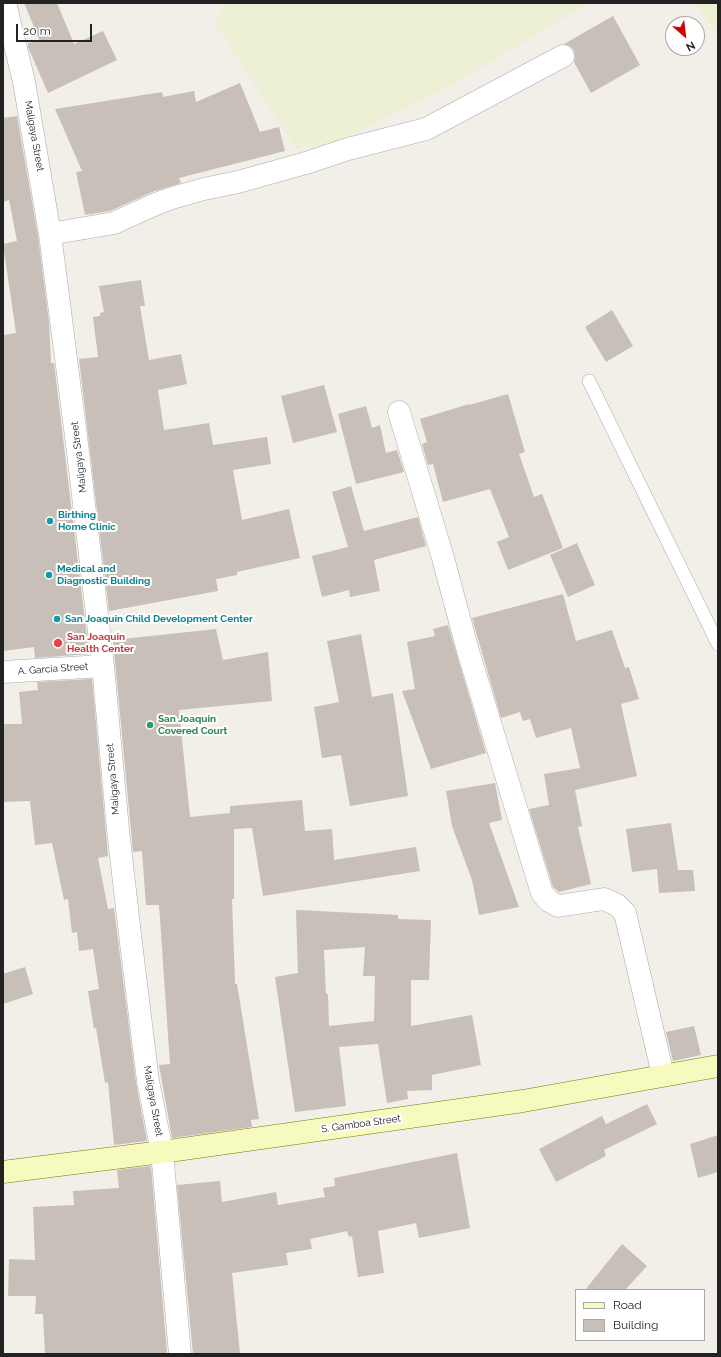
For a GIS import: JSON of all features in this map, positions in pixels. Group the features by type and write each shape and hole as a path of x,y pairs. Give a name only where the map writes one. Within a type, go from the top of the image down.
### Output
{"main road":[{"name":"S. Gamboa Street","path":"3,1172 162,1152 523,1101 718,1066"}],"street":[{"name":"Maligaya Street","path":"5,3 24,82 50,234 77,444 103,666 118,830 132,951 148,1081 162,1152 180,1354"},
{"path":"50,234 114,223 172,198 204,189 238,182 306,163 348,149 426,129 563,56"},
{"path":"399,412 443,558 468,651 542,893 549,901 558,906 604,899 617,905 625,913 663,1075"},
{"name":"A. Garcia Street","path":"3,672 103,666"}],"lane":[{"path":"589,381 718,644"}],"green space":[{"path":"224,3 589,3 454,84 334,143 296,149 215,24"},
{"path":"695,3 718,3 718,36 705,16"}],"building":[{"path":"24,3 57,3 74,44 103,31 117,60 48,93 28,47 28,43 40,41"},
{"path":"613,16 640,65 591,93 574,62 574,50 570,46 564,44"},
{"path":"240,83 260,132 279,127 285,151 179,178 181,183 152,192 110,211 85,215 76,172 82,171 55,109 162,92 163,97 194,91 196,102"},
{"path":"17,116 38,236 49,322 51,363 54,363 89,654 35,658 34,647 3,651 3,335 16,333 3,244 17,241 9,200 3,202 3,118"},
{"path":"141,280 145,306 140,306 149,360 181,354 187,384 158,390 164,430 209,423 213,445 267,437 271,464 233,470 242,520 289,509 300,558 237,572 237,575 216,579 218,591 109,611 79,359 98,357 93,317 100,316 100,313 104,312 99,286"},
{"path":"612,310 633,346 606,362 585,327"},
{"path":"324,385 337,432 293,443 281,396"},
{"path":"508,394 525,452 519,454 534,497 542,494 563,548 508,570 497,542 509,537 490,489 443,502 433,464 428,465 422,444 427,442 420,419"},
{"path":"366,406 372,428 380,425 386,453 397,450 404,472 356,484 338,414"},
{"path":"351,486 364,531 418,517 426,546 374,560 380,591 350,597 349,590 322,597 312,556 348,547 332,492"},
{"path":"577,543 595,585 568,597 550,555"},
{"path":"563,594 576,641 612,630 625,668 629,667 639,699 621,704 637,776 575,790 582,826 578,827 591,884 559,892 553,887 529,809 549,805 544,774 580,768 571,728 536,738 530,719 523,721 520,712 501,718 472,618"},
{"path":"448,625 486,753 431,769 402,691 415,689 407,642 435,636 433,629"},
{"path":"216,629 223,660 268,652 272,701 179,710 190,817 230,813 230,806 302,800 305,831 332,829 334,860 416,847 420,871 263,896 252,828 234,829 234,899 232,899 235,984 237,984 259,1119 251,1120 252,1127 172,1138 159,1065 170,1064 159,905 146,905 142,851 133,852 113,640"},
{"path":"361,634 372,697 393,693 408,796 350,806 341,755 322,758 314,707 339,702 327,641"},
{"path":"92,679 108,856 98,858 108,909 114,908 136,1083 147,1141 114,1145 108,1082 105,1083 88,991 99,989 93,949 79,951 77,932 72,933 68,899 64,900 52,843 35,845 30,801 3,802 3,724 22,724 19,692 38,690 37,682"},
{"path":"495,783 502,820 489,823 519,907 479,915 472,880 452,826 446,791"},
{"path":"671,823 678,870 693,870 695,891 659,893 657,869 632,872 626,829"},
{"path":"296,910 398,915 398,919 431,920 429,980 411,980 411,1026 472,1015 481,1065 432,1075 432,1090 407,1091 408,1099 387,1103 378,1044 339,1047 346,1106 295,1112 275,977 298,973","holes":["365,947 363,976 375,976 374,1021 329,1026 324,950"]},
{"path":"25,967 33,994 3,1004 3,974"},
{"path":"694,1026 701,1055 673,1061 666,1032"},
{"path":"647,1104 657,1124 604,1150 606,1156 556,1182 539,1149 602,1116 606,1124"},
{"path":"718,1135 718,1172 698,1178 690,1144"},
{"path":"457,1153 470,1228 419,1238 416,1223 378,1231 384,1273 358,1277 352,1236 349,1237 347,1231 310,1239 312,1249 286,1253 288,1265 232,1273 240,1354 193,1354 177,1185 220,1181 222,1202 276,1192 278,1205 325,1197 323,1188 335,1186 334,1178"},
{"path":"151,1166 167,1353 45,1354 43,1314 35,1314 36,1296 8,1296 9,1259 35,1260 33,1207 74,1205 73,1191 119,1188 117,1170"},
{"path":"622,1244 647,1266 626,1289 586,1289"}],"place":[{"name":"Birthing Home Clinic","path":"50,521"},
{"name":"Medical and Diagnostic Building","path":"49,575"},
{"name":"San Joaquin Child Development Center","path":"57,619"},
{"name":"San Joaquin Health Center","path":"58,643"},
{"name":"San Joaquin Covered Court","path":"150,725"}]}
